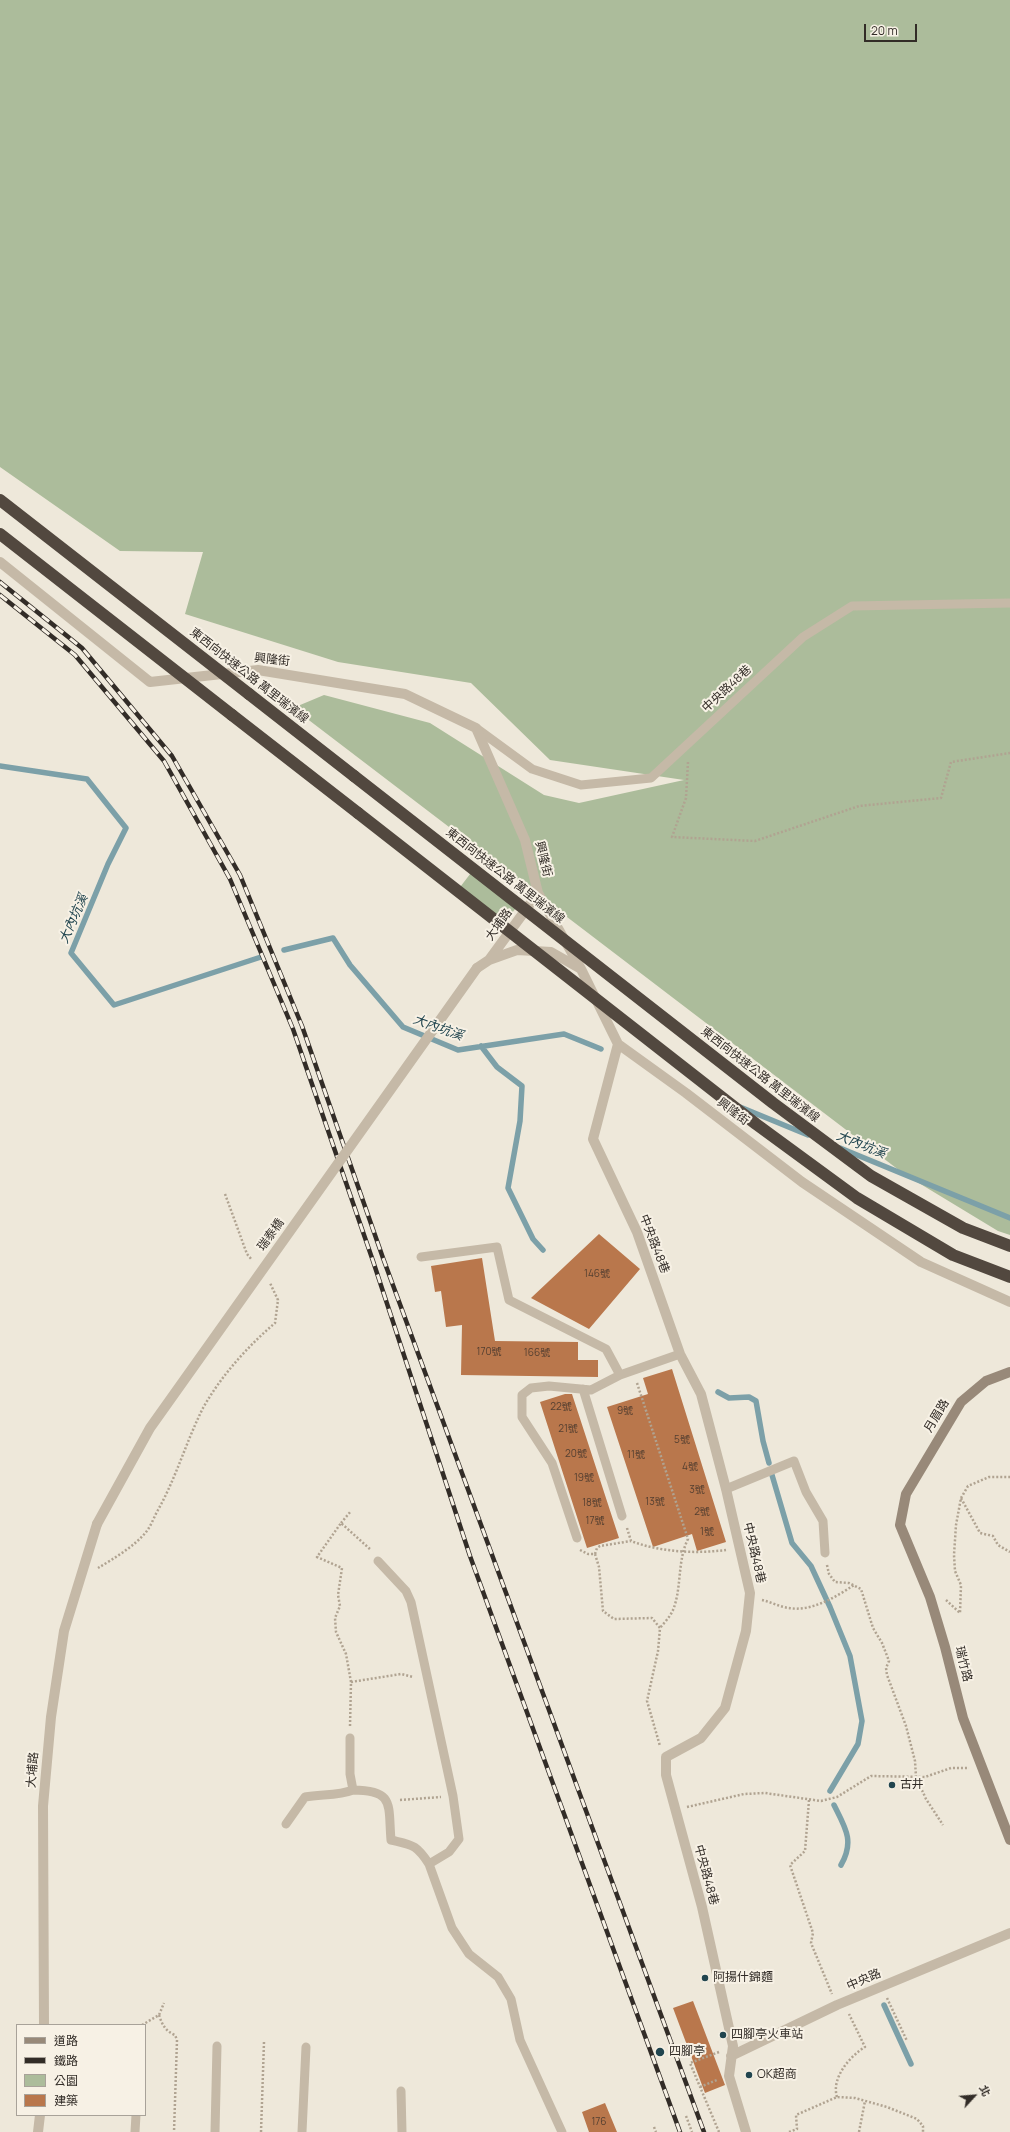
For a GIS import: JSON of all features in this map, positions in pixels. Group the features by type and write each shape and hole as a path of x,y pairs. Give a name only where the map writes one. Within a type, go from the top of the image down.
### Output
{"highway":[{"name":"東西向快速公路 萬里瑞濱線","path":"0,500 773,1102 871,1176 963,1228 1010,1246"},
{"path":"0,534 756,1124 858,1198 953,1254 1010,1277"}],"street":[{"name":"興隆街","path":"0,562 150,682 258,670 405,694 476,728 525,840 538,893 582,969 618,1044 686,1093 802,1182 920,1262 1010,1302"},
{"name":"大埔路","path":"477,968 489,960 538,893"},
{"path":"489,960 517,950 551,952 582,969"},
{"name":"瑞泰橋","path":"97,1524 150,1428 477,968"},
{"name":"中央路48巷","path":"618,1044 593,1139 637,1232 680,1354 701,1394 726,1489 750,1593 746,1631 725,1708 701,1738 666,1757 666,1775 702,1907 732,2051"},
{"name":"月眉路","path":"906,1494 961,1402 986,1381 1010,1372"},
{"name":"瑞竹路","path":"906,1494 900,1525 930,1597 945,1647 962,1718 1010,1840"},
{"name":"大埔路","path":"44,2024 43,1806 51,1717 64,1631 97,1524"},
{"name":"中央路","path":"732,2051 1010,1933"},
{"path":"732,2051 728,2076 746,2132"},
{"path":"38,2132 40,2116"}],"lane":[{"name":"中央路48巷","path":"476,728 532,769 581,785 651,778 803,637 852,606 1010,602"},
{"path":"421,1257 497,1246 509,1300 606,1349 620,1375"},
{"path":"577,1538 552,1463 522,1417 522,1394 531,1388 549,1386 591,1390 620,1375 680,1354"},
{"path":"583,1389 622,1516"},
{"path":"726,1489 794,1461 806,1492 823,1521 825,1553"},
{"path":"378,1561 409,1596 453,1796 459,1839 448,1852 429,1864"},
{"path":"350,1738 350,1774 353,1790"},
{"path":"286,1824 305,1797 318,1794 343,1794 353,1790 370,1790 382,1795 388,1801 391,1840 412,1845 420,1850 429,1864 452,1928 469,1954 498,1977 511,1999 520,2040 562,2132"},
{"path":"215,2132 217,2046"},
{"path":"302,2132 306,2047"},
{"path":"401,2091 402,2132"},
{"path":"135,2132 136,2116"}],"path":[{"path":"688,744 686,798 672,837 755,841 859,806 941,798 951,762 1010,753"},
{"path":"225,1194 247,1254 256,1266"},
{"path":"80,1578 116,1557 146,1532 172,1485 189,1437 204,1406 226,1374 255,1340 275,1323 278,1300 265,1277"},
{"path":"631,1371 641,1390 688,1539 684,1551 679,1586 673,1610 660,1628 658,1651 647,1701 659,1743 666,1757"},
{"path":"930,1597 941,1595 960,1613 961,1584 955,1570 954,1555 956,1525 961,1498 968,1486 989,1477 1010,1477"},
{"path":"961,1498 980,1533 992,1536 998,1545 1010,1552"},
{"path":"350,1738 351,1682 346,1654 336,1632 335,1618 340,1606 338,1595 342,1568 317,1557 341,1523 351,1512"},
{"path":"622,1516 631,1541"},
{"path":"341,1523 372,1552 378,1561"},
{"path":"577,1538 581,1551 588,1554 594,1554"},
{"path":"660,1628 652,1618 614,1619 603,1611 598,1567 594,1554 597,1548 600,1546 631,1541 649,1548 706,1553 739,1548"},
{"path":"825,1553 829,1574 835,1582 854,1585 861,1589 873,1628 882,1643 889,1662 886,1668 887,1675 906,1726 915,1762 916,1778 926,1799 942,1825"},
{"path":"749,1602 761,1600 789,1608 818,1605 854,1585"},
{"path":"351,1682 401,1674 428,1680"},
{"path":"675,1809 744,1794 765,1793 821,1801 837,1797 872,1776 916,1778 925,1777 952,1768 968,1768 984,1774"},
{"path":"388,1801 453,1796"},
{"path":"810,1800 805,1851 790,1865 813,1933 811,1943 825,1979 865,2047 854,2053 839,2075 836,2093 837,2097"},
{"path":"882,1987 908,2042"},
{"path":"144,2024 159,2015 164,2003"},
{"path":"159,2015 162,2025 169,2032 175,2034 177,2040 174,2132"},
{"path":"261,2132 264,2042"},
{"path":"719,2132 690,2063 732,2051"},
{"path":"700,2087 728,2076"},
{"path":"789,2132 797,2129 796,2115 837,2097 855,2098 887,2107 917,2119 923,2126 923,2132"},
{"path":"858,2132 865,2101"},
{"path":"686,2116 692,2132"},
{"path":"654,2127 656,2132"}],"green space":[{"path":"0,0 1010,0 1010,1235 998,1231 904,1174 293,708 324,695 430,723 544,795 579,803 684,780 550,760 471,683 338,662 185,614 203,552 120,551 0,467"},
{"path":"477,865 522,900 499,930 454,895"}],"building":[{"path":"599,1234 640,1269 589,1329 531,1298"},
{"path":"482,1258 495,1341 578,1342 578,1360 598,1360 598,1377 461,1375 462,1325 446,1327 441,1291 435,1292 431,1266"},
{"path":"672,1369 726,1542 697,1551 692,1534 653,1547 607,1407 648,1394 643,1378"},
{"path":"565,1394 572,1394 619,1538 587,1548 540,1402"},
{"path":"693,2001 725,2085 705,2093 673,2008"},
{"path":"605,2103 617,2132 589,2132 582,2112"}],"waterway":[{"name":"大內坑溪","path":"0,766 87,779 126,828 108,864 71,953 114,1005 261,957"},
{"name":"大內坑溪","path":"284,950 333,938 350,965 403,1027 458,1050 564,1034 601,1049"},
{"path":"481,1046 497,1067 522,1086 520,1121 508,1188 533,1239 543,1250"},
{"name":"大內坑溪","path":"740,1107 808,1135"},
{"name":"大內坑溪","path":"840,1148 1010,1218"},
{"path":"718,1392 729,1398 749,1397 756,1401 763,1441 769,1463"},
{"path":"772,1475 792,1543 811,1566 850,1656 862,1721 858,1744 830,1791"},
{"path":"834,1805 845,1827 848,1841 845,1856 841,1865"},
{"path":"884,2005 911,2064"}],"railway":[{"path":"0,582 82,648 172,756 240,875 302,1026 383,1258 704,2132"},
{"path":"0,595 75,655 164,761 230,879 293,1029 373,1261 470,1556 680,2132"}],"place":[{"name":"古井","path":"892,1785"},
{"name":"阿揚什錦麵","path":"705,1978"},
{"name":"四腳亭火車站","path":"723,2035"},
{"name":"四腳亭","path":"660,2052"},
{"name":"OK超商","path":"749,2075"}]}
